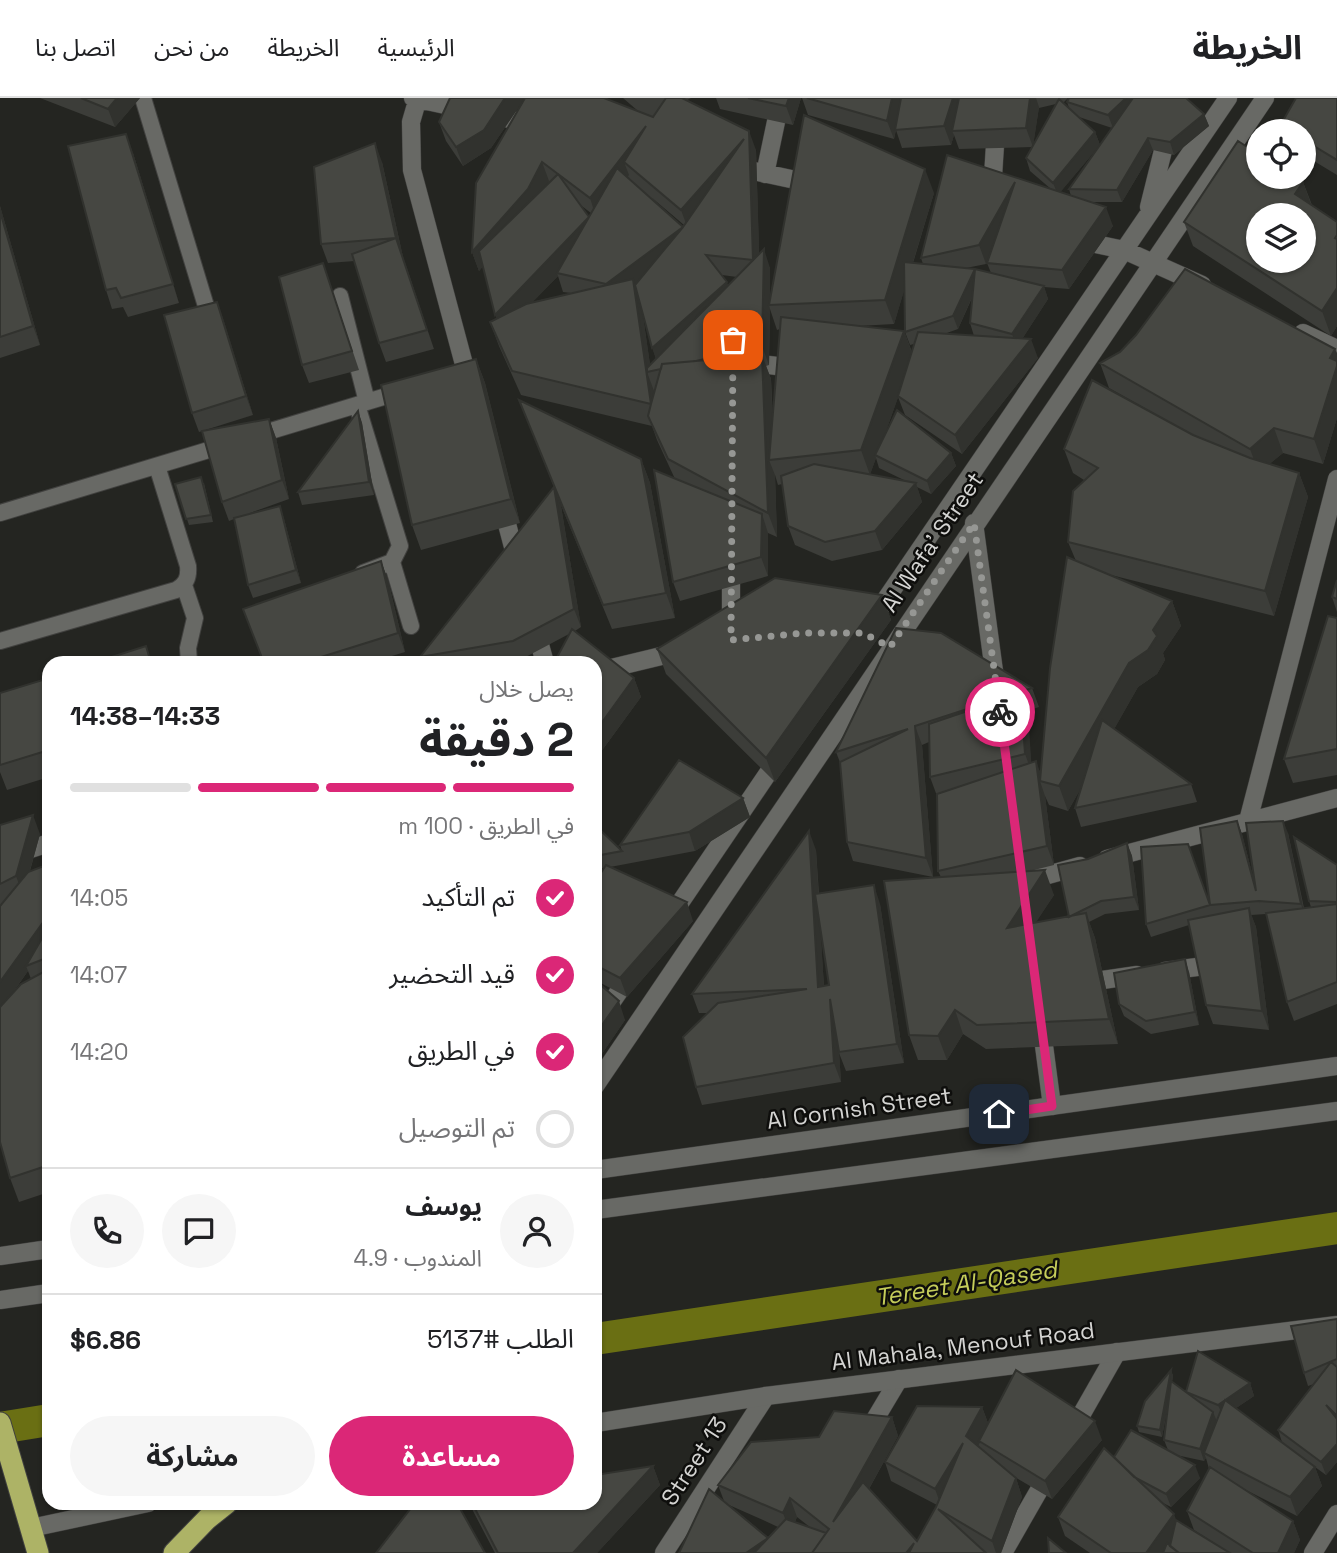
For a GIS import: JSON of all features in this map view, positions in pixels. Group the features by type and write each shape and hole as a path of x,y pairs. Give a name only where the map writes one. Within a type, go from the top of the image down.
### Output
{"highway":[{"path":"0,1423 38,1553"},
{"path":"174,1553 218,1510"}],"street":[{"path":"473,397 412,170 411,122 416,98 553,128"},
{"path":"765,174 781,98"},
{"path":"990,208 998,98"},
{"path":"1146,218 1176,98"},
{"name":"Al Wafa' Street","path":"890,647 858,633 1228,98"},
{"name":"Al Wafa' Street","path":"602,1076 974,523 1265,98"},
{"path":"712,162 735,174 765,174 831,188"},
{"path":"1057,236 1124,250 1214,291"},
{"path":"1288,326 1337,349"},
{"path":"733,361 818,372"},
{"path":"1248,821 1337,479"},
{"path":"498,490 523,583"},
{"path":"974,523 999,704"},
{"path":"602,670 724,642 732,547"},
{"path":"530,610 543,656"},
{"path":"623,681 637,661"},
{"path":"661,931 793,737"},
{"path":"1022,882 1337,798"},
{"path":"0,859 42,846"},
{"path":"649,914 675,910"},
{"path":"602,1016 639,963"},
{"path":"1064,985 1213,964"},
{"path":"1038,1002 1052,1106"},
{"name":"Al Cornish Street","path":"602,1169 1337,1066"},
{"path":"602,1209 1337,1111"},
{"path":"0,1256 42,1250"},
{"path":"0,1300 42,1294"},
{"name":"Al Mahala, Menouf Road","path":"602,1422 766,1396 1337,1325"},
{"path":"1003,1553 1117,1352"},
{"path":"857,1448 899,1379"},
{"name":"Street 13","path":"664,1553 766,1396"},
{"path":"29,1521 102,1510"},
{"path":"1312,1553 1337,1514"}],"lane":[{"path":"143,98 218,345"},
{"path":"340,296 362,404 400,546 392,562 411,626"},
{"path":"0,513 157,466 245,432 362,404 404,391"},
{"path":"0,641 176,590 184,585 188,566 157,466"},
{"path":"347,578 392,562"},
{"path":"184,585 195,618 189,656"}],"building":[{"path":"81,98 117,98 108,109"},
{"path":"450,98 505,98 484,130 456,147 439,122"},
{"path":"525,98 604,98 653,117 666,98 682,98 749,131 753,260 706,255 727,282 652,348 635,285 683,227 744,139 681,210 624,162 646,126 590,198 542,162 528,189 472,252 476,183"},
{"path":"748,98 789,98 786,106"},
{"path":"807,98 892,98 887,121"},
{"path":"901,98 953,98 944,126 895,130"},
{"path":"959,98 1030,98 1026,128 952,131"},
{"path":"1069,98 1126,98 1108,115 1067,102"},
{"path":"1133,98 1186,98 1204,114 1170,142 1148,138 1117,190 1069,189"},
{"path":"1296,98 1337,98 1337,160 1316,147 1316,119 1284,119"},
{"path":"1059,99 1095,132 1053,183 1026,158"},
{"path":"804,115 925,169 885,300 769,305"},
{"path":"126,134 173,284 121,298 116,288 106,290 68,146"},
{"path":"1238,141 1246,146 1246,189 1298,189 1295,194 1308,203 1246,203 1246,262 1184,222"},
{"path":"375,143 396,238 321,244 314,167"},
{"path":"947,155 1106,207 1062,270 987,263 1015,182 979,245 921,258"},
{"path":"617,168 683,227 606,284 557,273"},
{"path":"558,174 589,217 495,315 479,251"},
{"path":"1316,208 1337,222 1337,288 1322,311 1263,273 1316,273"},
{"path":"0,211 33,326 0,337"},
{"path":"396,238 427,330 379,343 352,254"},
{"path":"764,249 762,346 696,361 662,364 661,369 647,372 647,368"},
{"path":"904,262 975,269 953,316 905,332"},
{"path":"323,263 352,351 302,365 279,277"},
{"path":"975,269 1044,286 1012,334 970,323"},
{"path":"1185,269 1335,349 1330,358 1337,361 1337,366 1314,439 1274,428 1250,449 1100,363 1120,352 1136,335"},
{"path":"633,279 651,404 512,371 490,322 526,304"},
{"path":"217,302 246,396 192,413 164,315"},
{"path":"781,317 904,331 861,450 769,460"},
{"path":"918,332 1031,339 955,435 898,396"},
{"path":"762,355 768,513 668,459 648,416 662,364"},
{"path":"476,359 511,499 412,525 381,385"},
{"path":"1092,380 1193,435 1250,458 1299,473 1265,591 1068,542 1073,491 1098,468 1064,449"},
{"path":"519,400 641,459 666,593 603,605"},
{"path":"897,410 951,453 927,481 875,455"},
{"path":"358,411 369,482 298,492"},
{"path":"269,419 282,480 222,502 202,431"},
{"path":"814,464 916,483 875,531 825,542 788,526 781,476"},
{"path":"654,470 762,514 761,557 673,582"},
{"path":"201,477 211,515 186,519 175,484"},
{"path":"554,487 574,609 513,641 421,656"},
{"path":"280,506 296,570 248,585 234,518"},
{"path":"1067,557 1172,601 1153,630 1157,636 1148,650 1129,663 1059,786 1040,781 1050,668"},
{"path":"381,561 398,633 324,656 261,656 243,609"},
{"path":"775,578 882,595 766,758 657,649"},
{"path":"1337,580 1337,599 1332,597"},
{"path":"1328,616 1337,618 1337,749 1284,759"},
{"path":"896,628 941,633 1032,688 915,726 926,858 847,842 840,762 908,729 836,752"},
{"path":"572,629 634,678 602,722 602,656 558,656"},
{"path":"146,646 149,656 115,656"},
{"path":"42,680 42,752 0,765 0,693"},
{"path":"1021,693 1025,754 930,777 929,724"},
{"path":"1102,720 1191,784 1075,808"},
{"path":"679,760 743,798 689,832 620,845"},
{"path":"1036,761 1047,846 938,871 937,794"},
{"path":"33,815 16,876 0,884 0,825"},
{"path":"1237,821 1256,891 1246,823 1283,821 1301,904 1259,901 1210,905 1200,828"},
{"path":"809,831 818,987 829,985 815,894 874,885 897,1044 839,1052 830,999 834,1063 696,1087 683,1037 718,1003 807,989 692,994"},
{"path":"602,832 622,851 602,855"},
{"path":"1294,837 1337,865 1337,902 1309,901"},
{"path":"1127,843 1134,897 1101,901 1069,917 1058,865 1088,859"},
{"path":"1188,844 1210,905 1146,924 1141,847"},
{"path":"606,865 687,902 620,978 602,969 602,871"},
{"path":"42,867 42,924 0,982 0,906 28,872"},
{"path":"1045,870 1007,928 1086,913 1109,1019 977,1025 955,1010 938,1036 909,1035 884,881"},
{"path":"1337,904 1337,982 1287,1002 1266,913"},
{"path":"1249,908 1262,1011 1206,1005 1188,920"},
{"path":"42,938 42,960 26,966"},
{"path":"1185,959 1195,1012 1146,1021 1119,1004 1114,973"},
{"path":"42,973 42,1167 10,1178 0,1142 0,1007 21,984"},
{"path":"602,986 619,1001 602,1025"},
{"path":"1337,1319 1337,1359 1304,1373 1291,1326"},
{"path":"1198,1351 1250,1383 1218,1405 1186,1392"},
{"path":"1331,1362 1337,1367 1337,1416 1326,1405 1337,1419 1337,1444 1321,1462 1278,1430"},
{"path":"1016,1370 1095,1421 1045,1481 979,1441"},
{"path":"1171,1370 1160,1430 1137,1426 1145,1401"},
{"path":"1171,1381 1213,1412 1200,1449 1164,1440"},
{"path":"1225,1400 1315,1467 1290,1497 1204,1453"},
{"path":"917,1406 982,1407 966,1436 1016,1478 992,1541 938,1509 986,1553 909,1553 914,1543 906,1553 812,1553 829,1529 790,1498 783,1513 718,1485 751,1442 819,1437 834,1411 892,1417 833,1522 863,1482 917,1541 936,1507 963,1443 935,1489 885,1462"},
{"path":"1131,1430 1195,1465 1166,1494 1134,1477 1114,1457"},
{"path":"1104,1448 1174,1514 1146,1553 1111,1553 1058,1517"},
{"path":"653,1466 573,1553 498,1553 476,1510 602,1510 602,1474"},
{"path":"1210,1467 1293,1521 1278,1553 1253,1553 1187,1511"},
{"path":"709,1489 768,1538 746,1553 679,1553"},
{"path":"410,1510 461,1510 485,1553 376,1553"},
{"path":"786,1519 826,1533 812,1553 754,1553"},
{"path":"1176,1520 1230,1553 1179,1553 1170,1546"},
{"path":"1048,1538 1066,1553 1049,1553"},
{"path":"1167,1543 1179,1553 1163,1553"}],"waterway":[{"name":"Tereet Al-Qased","path":"602,1338 1337,1228"},
{"name":"Tereet Al-Qased","path":"0,1428 42,1421"}],"way so far":[{"path":"733,340 731,640 805,633 863,633 890,647 974,523 1000,712"}],"route":[{"path":"999,1114 1052,1106 1000,712"}]}
